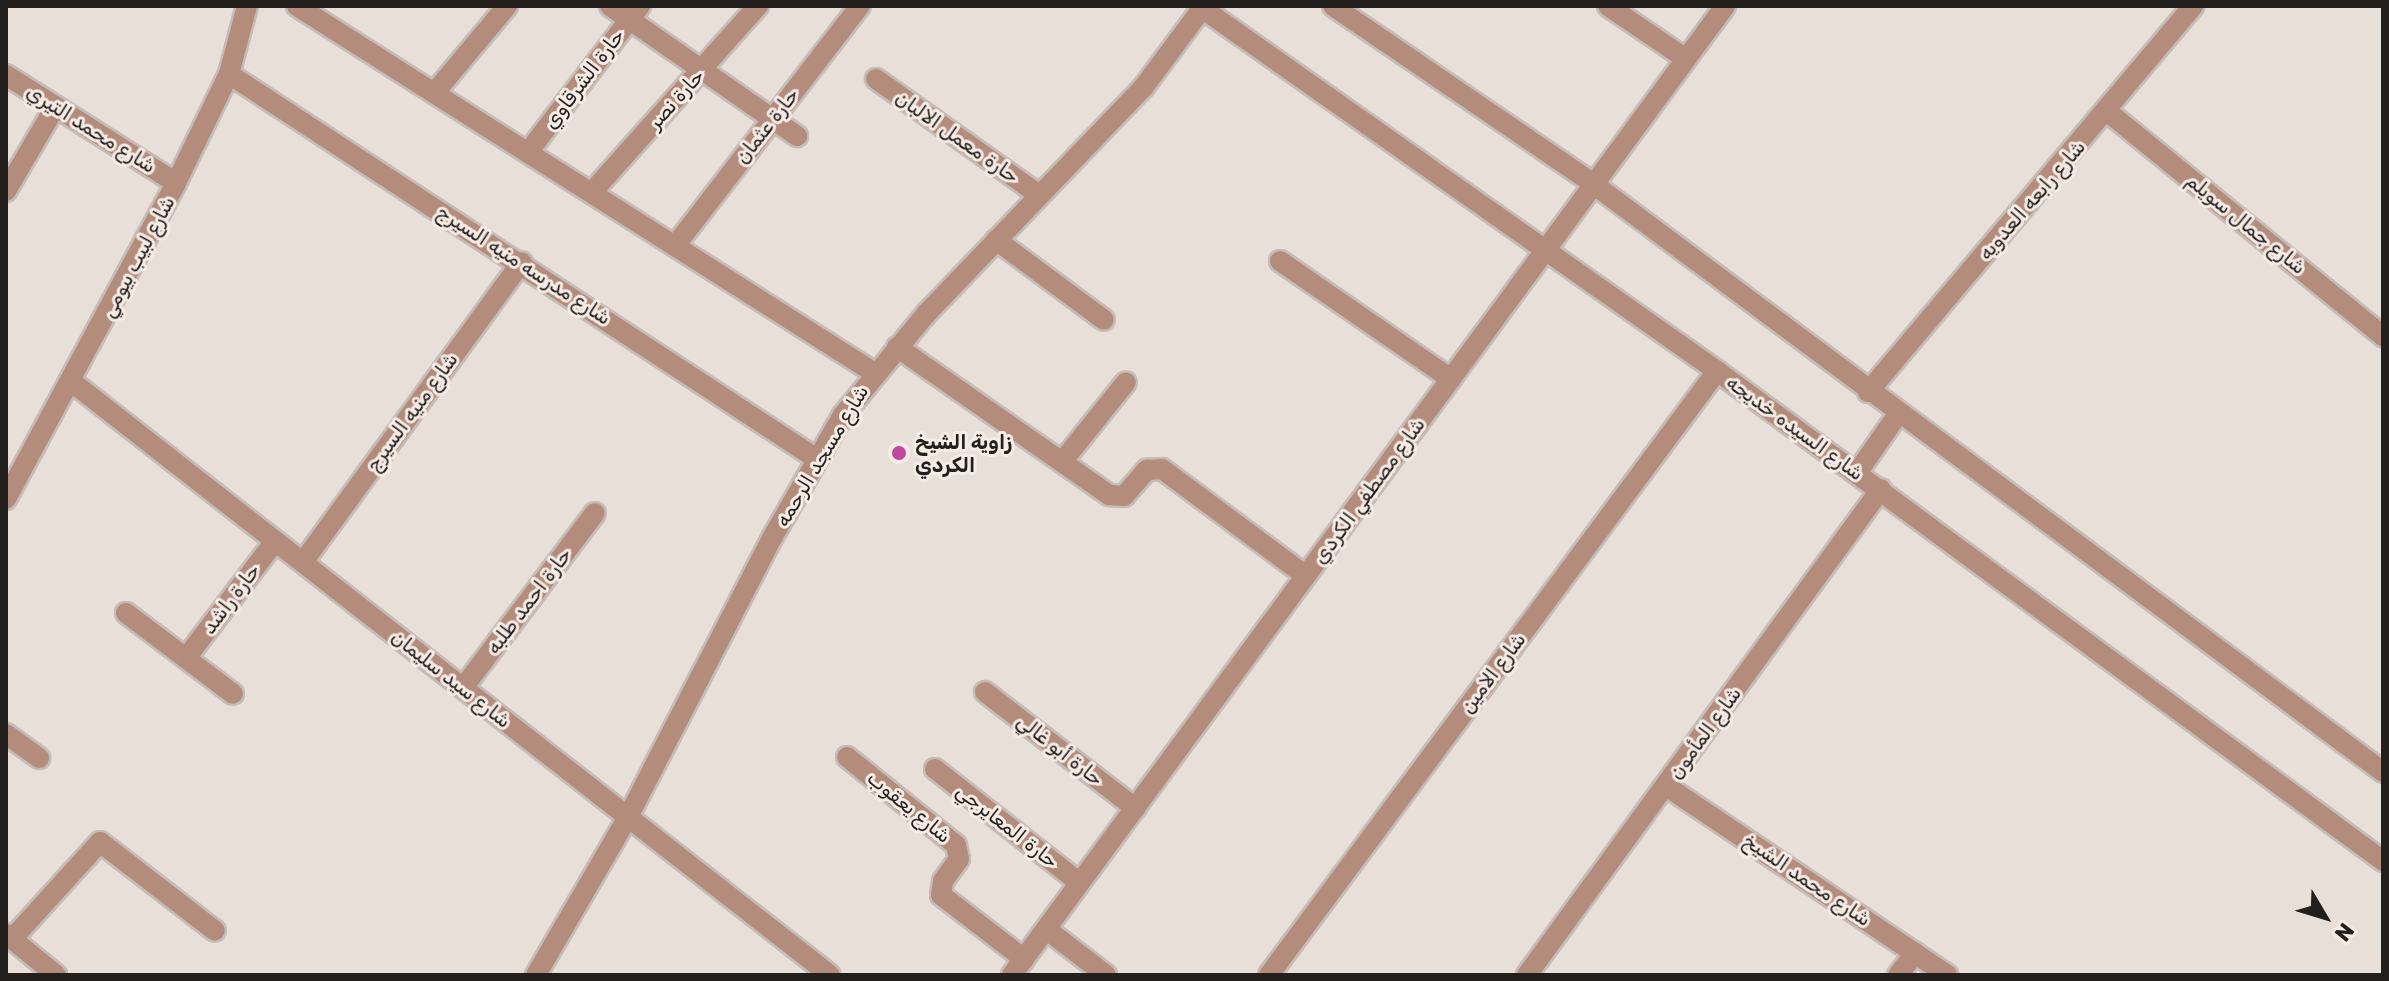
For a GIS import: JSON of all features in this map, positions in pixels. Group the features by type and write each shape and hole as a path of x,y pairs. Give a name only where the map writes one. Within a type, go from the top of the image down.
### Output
{"street":[{"name":"شارع لبيب بيومي","path":"6,499 72,382 176,183 229,74 247,6"},
{"path":"436,91 507,6"},
{"path":"610,6 634,13 701,70 797,136"},
{"name":"حارة نصر","path":"593,191 758,6"},
{"name":"حارة عثمان","path":"675,246 860,6"},
{"path":"1333,6 1592,183 1868,392 2383,772"},
{"path":"1608,6 1686,59"},
{"name":"شارع مصطفي الكردي","path":"1018,967 1725,6"},
{"name":"شارع رابعه العدويه","path":"1868,392 2108,112 2193,6"},
{"path":"301,7 873,372"},
{"name":"شارع مسجد الرحمه","path":"536,975 628,817 817,459 873,372 1143,88 1202,7"},
{"name":"شارع السيده خديجه","path":"1202,7 1881,489 2383,861"},
{"name":"حارة الشرقاوي","path":"529,151 634,13"},
{"name":"شارع مدرسه منيه السيرج","path":"229,74 522,262 817,459"},
{"name":"شارع محمد التيري","path":"6,75 176,183"},
{"name":"حارة معمل الالبان","path":"876,79 1039,195"},
{"path":"6,191 55,107"},
{"name":"شارع جمال سويلم","path":"2108,112 2383,336"},
{"path":"996,240 1104,320"},
{"path":"1280,261 1451,379"},
{"name":"شارع منيه السيرج","path":"303,562 522,262"},
{"path":"897,347 1116,498 1124,496 1147,470 1162,469 1306,576"},
{"name":"شارع الامين","path":"1269,975 1717,371"},
{"name":"شارع سيد سليمان","path":"72,382 830,975"},
{"path":"1062,462 1126,382"},
{"path":"1857,473 1898,414"},
{"name":"شارع المأمون","path":"1527,975 1881,489"},
{"name":"حارة احمد طلبه","path":"463,688 595,513"},
{"name":"حارة راشد","path":"186,658 275,541"},
{"path":"126,613 233,694"},
{"name":"حارة أبو غالي","path":"985,692 1135,808"},
{"path":"6,734 39,758"},
{"name":"شارع يعقوب","path":"847,757 956,845 959,859 943,881 941,895 1018,967"},
{"name":"حارة المعايرجي","path":"935,769 1080,883"},
{"name":"شارع محمد الشيخ","path":"1666,786 1947,975"},
{"path":"56,975 9,937 100,842 215,931"},
{"path":"1046,929 1106,975"},
{"path":"1898,975 1915,953"}],"place":[{"name":"زاوية الشيخ الكردي","path":"899,453"}]}
